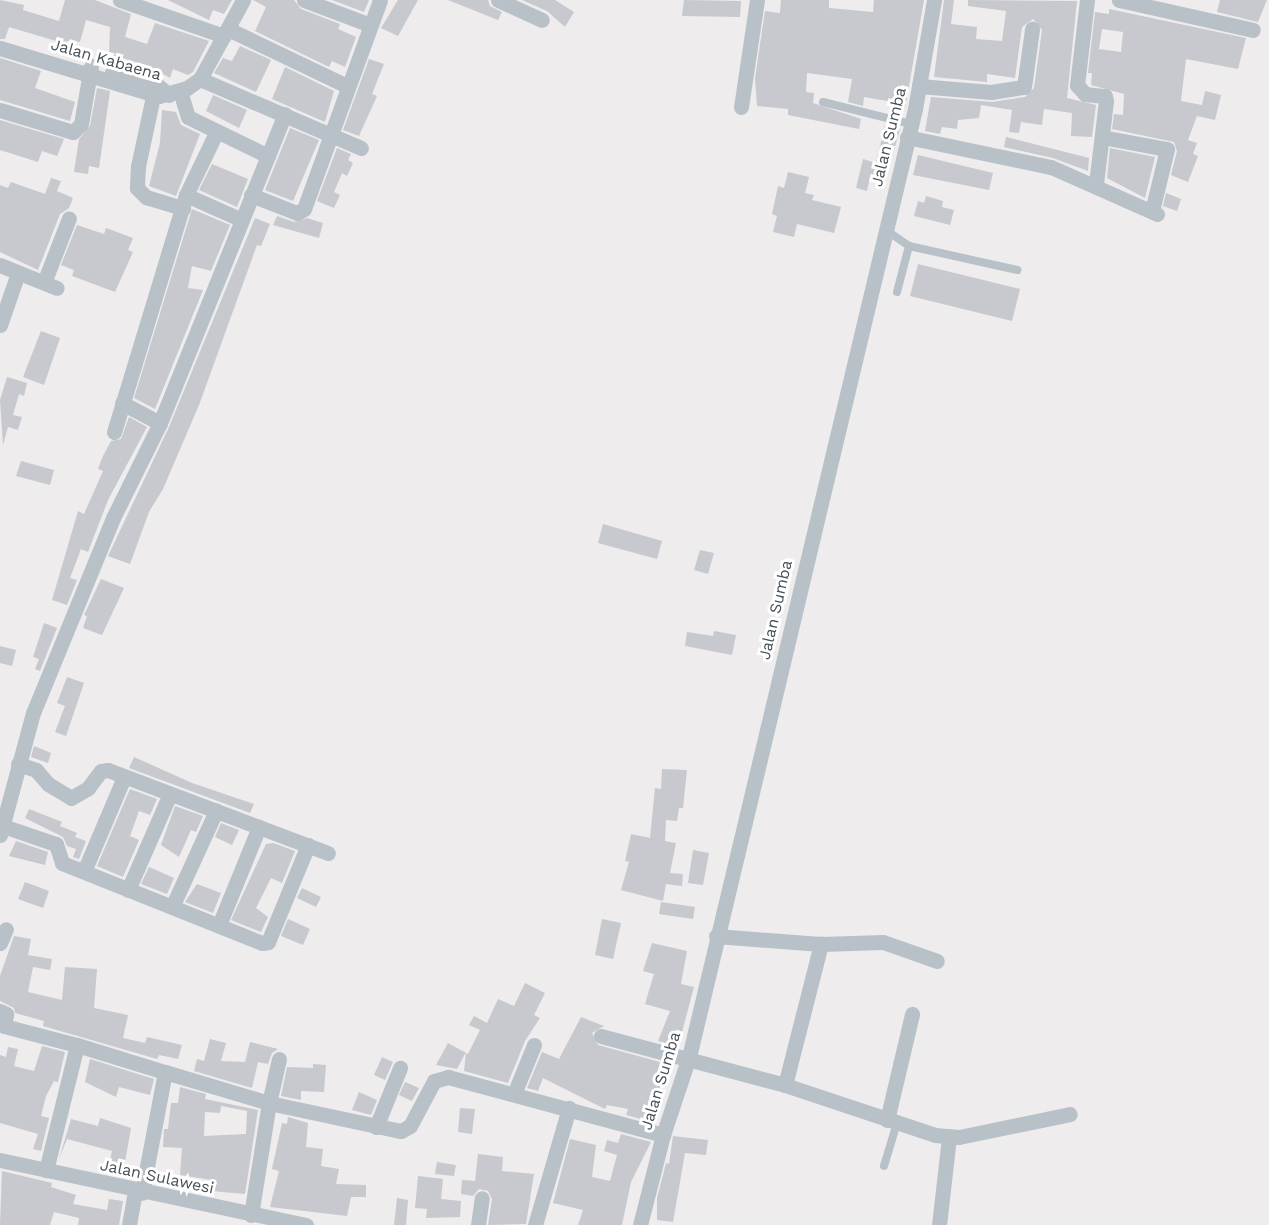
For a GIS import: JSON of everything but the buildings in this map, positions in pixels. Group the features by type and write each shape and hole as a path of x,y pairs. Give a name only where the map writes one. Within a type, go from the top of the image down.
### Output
{"street":[{"path":"120,0 226,33 347,86"},
{"path":"243,0 200,79 174,93 188,117 216,133 268,156"},
{"path":"304,0 370,25"},
{"path":"251,195 302,212 333,135 347,86 380,0"},
{"path":"498,0 542,20"},
{"path":"741,107 757,0"},
{"name":"Jalan Sumba","path":"640,1225 663,1135 689,1057 920,86 934,0"},
{"path":"1087,0 1077,85 1085,94 1105,96 1096,184"},
{"path":"1119,0 1253,30"},
{"path":"920,86 991,92 1024,87 1032,29"},
{"name":"Jalan Kabaena","path":"0,37 90,70 154,90 174,93"},
{"name":"Jalan Kabaena","path":"0,48 90,70"},
{"path":"0,110 73,132 81,124 90,70"},
{"path":"200,79 361,148"},
{"path":"154,90 138,166 137,188 146,197 184,202 240,219"},
{"path":"285,114 240,219 160,423 113,518 33,713 1,831 56,844 59,861 84,869 128,890 262,943 268,942 308,845"},
{"path":"909,130 1051,167 1096,184 1155,212 1167,149 1102,137"},
{"path":"114,432 184,202 216,133"},
{"path":"0,265 51,284 69,218"},
{"path":"0,325 18,273"},
{"path":"122,403 160,423"},
{"path":"18,764 36,770 48,784 71,798 88,788 101,771 124,777 328,853"},
{"path":"84,869 124,777"},
{"path":"128,890 170,794"},
{"path":"172,907 216,811"},
{"path":"219,925 259,827"},
{"path":"716,936 821,944 883,942 937,961"},
{"path":"785,1085 821,944"},
{"path":"892,1122 912,1014"},
{"path":"1,1020 269,1103 376,1127 401,1131 410,1126 425,1093 440,1078 448,1077 663,1135"},
{"path":"601,1036 689,1057 785,1085 892,1122 949,1137 1070,1114"},
{"path":"46,1170 77,1045"},
{"path":"514,1094 534,1045"},
{"path":"250,1215 279,1059"},
{"path":"376,1127 400,1068"},
{"path":"129,1225 139,1192 165,1072"},
{"path":"535,1225 569,1108"},
{"path":"939,1225 949,1137"},
{"name":"Jalan Sulawesi","path":"0,1160 139,1192 306,1225"},
{"path":"478,1225 482,1198"}],"lane":[{"path":"824,102 889,119 909,130"},
{"path":"885,230 909,246 1017,270"},
{"path":"897,292 909,246"},
{"path":"884,1166 892,1122"}]}
